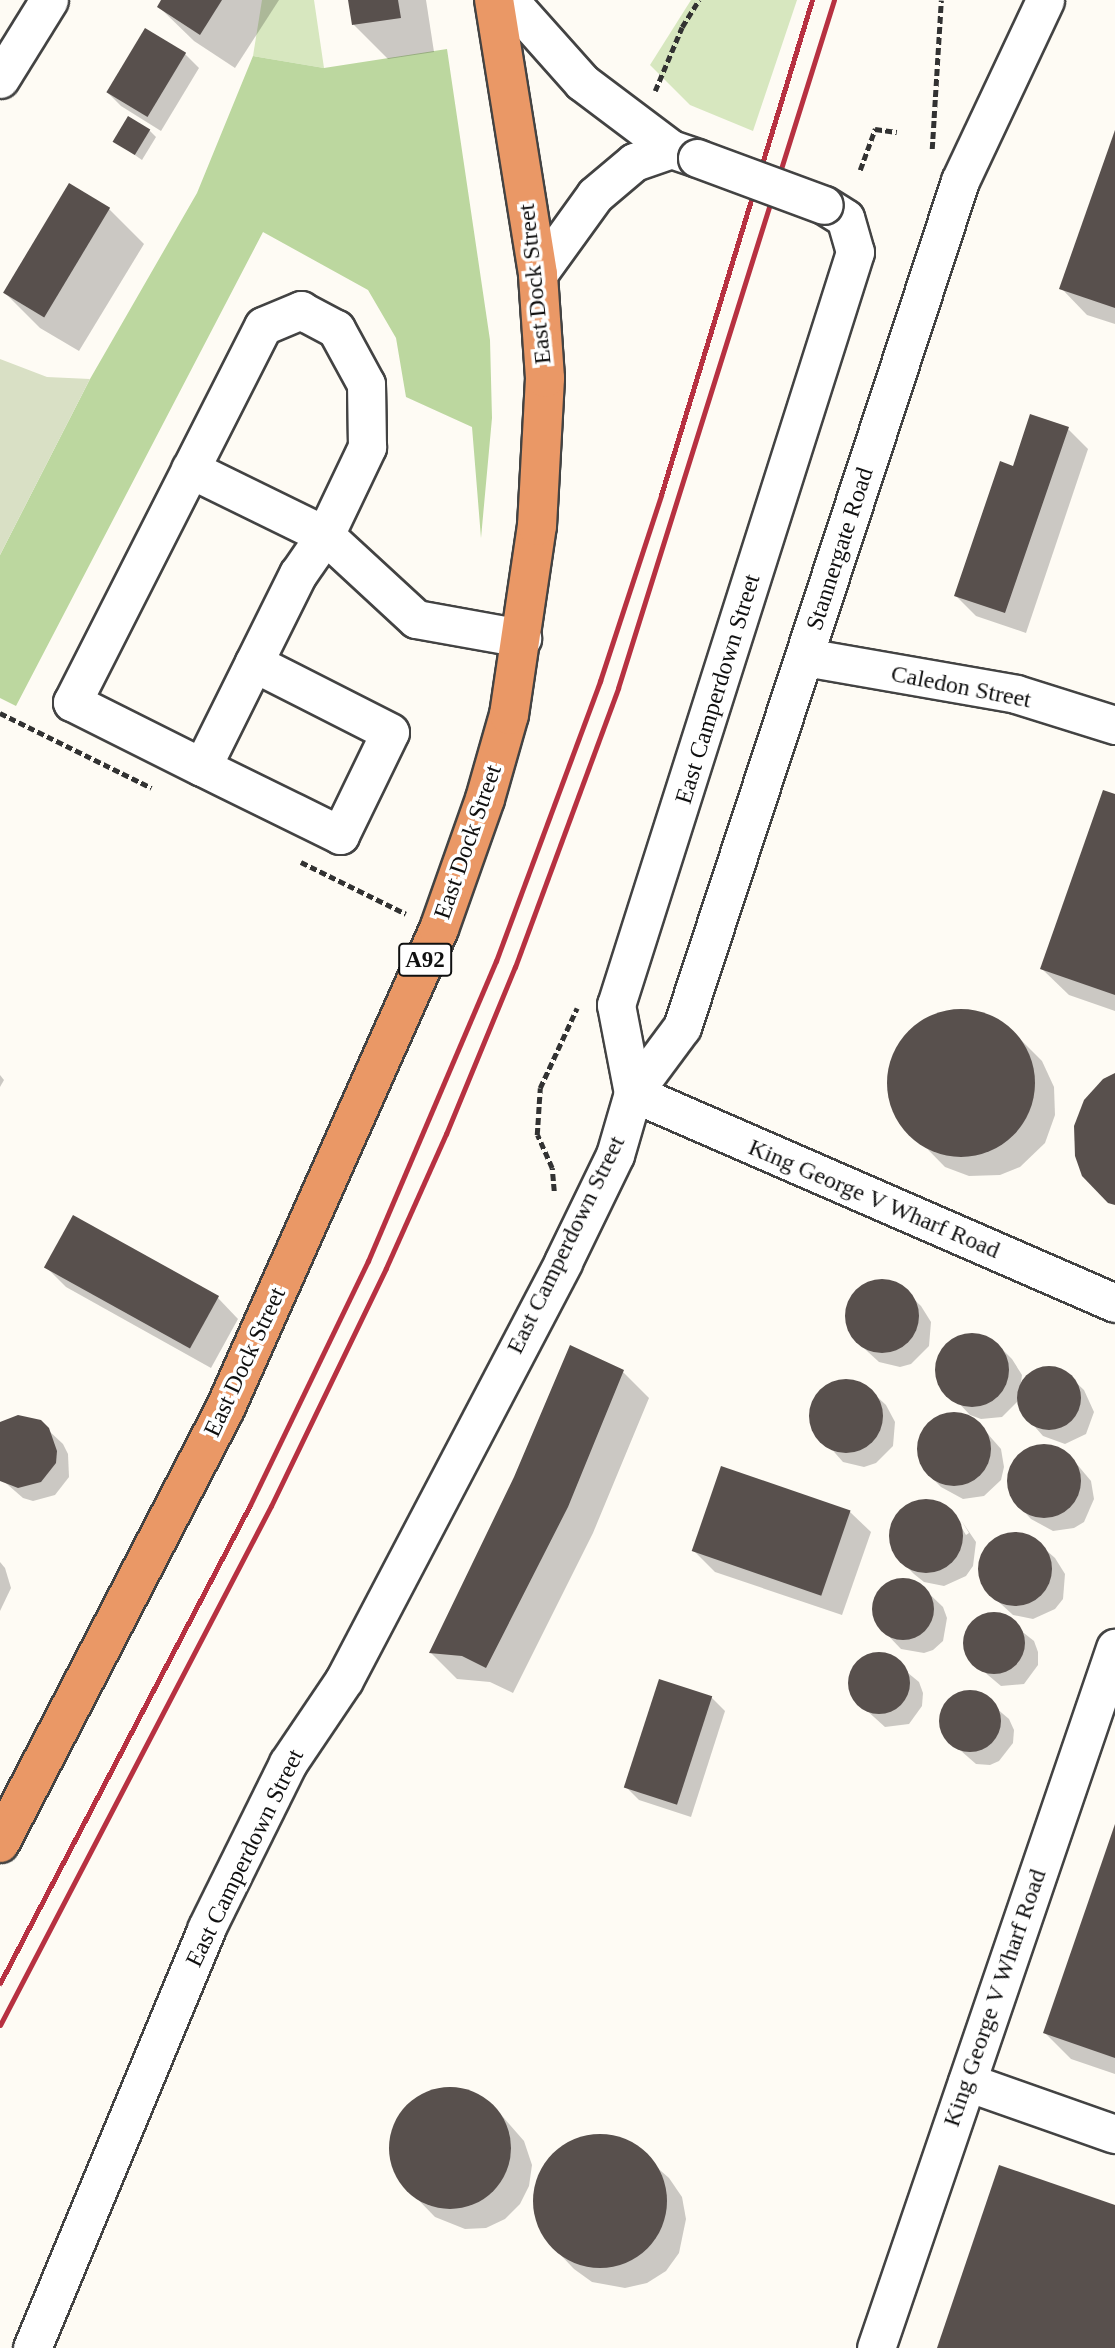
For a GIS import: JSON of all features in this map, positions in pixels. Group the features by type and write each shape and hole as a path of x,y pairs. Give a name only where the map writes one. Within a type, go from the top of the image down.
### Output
{"highway":[{"name":"East Dock Street","path":"0,1843 225,1409 439,929 485,799 506,727 522,638 537,526 545,378 538,274 494,0"}],"street":[{"path":"0,79 49,0"},
{"name":"East Camperdown Street","path":"32,2348 206,1929 288,1763 344,1680 556,1274 615,1155 633,1093 616,1005 855,252 845,218 824,205 671,145 582,82 509,0"},
{"name":"Stannergate Road","path":"633,1093 682,1027 960,181 1045,0"},
{"path":"538,274 595,195 634,162 671,145"},
{"path":"202,767 298,574 325,535 367,447 366,384 336,329 301,310 263,326 72,702 202,767 340,835 390,732 254,663"},
{"path":"190,469 325,535 416,619 522,638"},
{"name":"Caledon Street","path":"805,657 1016,694 1115,725"},
{"name":"King George V Wharf Road","path":"633,1093 1115,1303"},
{"name":"King George V Wharf Road","path":"876,2348 1115,1648"},
{"path":"967,2082 1115,2134"}],"path":[{"path":"671,145 662,72 682,27 699,0"},
{"path":"860,170 875,129 897,132"}],"green space":[{"path":"262,0 314,0 324,68 253,56"},
{"path":"691,0 797,0 753,131 690,105 650,65"},
{"path":"447,49 490,340 492,418 481,538 472,427 406,397 396,338 368,290 263,232 16,706 0,698 0,555 90,379 197,193 253,56 324,68"},
{"path":"0,359 47,377 90,379 0,555"}],"building":[{"path":"161,0 222,0 200,35 157,7"},
{"path":"348,0 398,0 401,18 352,25"},
{"path":"145,28 186,53 148,117 106,92"},
{"path":"128,116 150,129 135,155 113,142"},
{"path":"1115,130 1115,308 1059,289"},
{"path":"69,183 110,208 44,317 3,293"},
{"path":"1030,414 1069,427 1005,613 954,596 1000,461 1013,466"},
{"path":"1103,790 1115,794 1115,995 1040,969"},
{"path":"961,1009 989,1015 1013,1031 1029,1055 1035,1083 1029,1111 1013,1135 989,1151 961,1157 933,1151 909,1135 893,1111 887,1083 893,1055 909,1031 933,1015"},
{"path":"1115,1073 1115,1205 1108,1203 1082,1176 1075,1156 1074,1126 1084,1100 1103,1079"},
{"path":"73,1215 219,1296 190,1348 44,1267"},
{"path":"882,1279 903,1285 913,1295 919,1316 913,1337 903,1347 882,1353 861,1347 851,1337 845,1316 851,1295 861,1285"},
{"path":"972,1333 993,1339 1003,1349 1009,1370 1003,1391 993,1401 972,1407 951,1401 941,1391 935,1370 941,1349 951,1339"},
{"path":"570,1345 624,1370 568,1507 486,1668 462,1656 429,1653 514,1477"},
{"path":"1049,1366 1067,1372 1075,1380 1081,1398 1075,1416 1067,1424 1049,1430 1031,1424 1023,1416 1017,1398 1023,1380 1031,1372"},
{"path":"846,1379 867,1385 877,1395 883,1416 877,1437 867,1447 846,1453 825,1447 815,1437 809,1416 815,1395 825,1385"},
{"path":"954,1412 975,1418 985,1428 991,1449 985,1470 975,1480 954,1486 933,1480 923,1470 917,1449 923,1428 933,1418"},
{"path":"18,1415 41,1420 49,1428 57,1451 56,1463 41,1482 18,1488 0,1481 0,1422"},
{"path":"1044,1444 1065,1450 1075,1460 1081,1481 1075,1502 1065,1512 1044,1518 1023,1512 1013,1502 1007,1481 1013,1460 1023,1450"},
{"path":"721,1466 851,1511 821,1596 692,1551"},
{"path":"926,1499 947,1505 957,1515 963,1536 957,1557 947,1567 926,1573 905,1567 895,1557 889,1536 895,1515 905,1505"},
{"path":"1015,1532 1036,1538 1046,1548 1052,1569 1046,1590 1036,1600 1015,1606 994,1600 984,1590 978,1569 984,1548 994,1538"},
{"path":"897,1578 909,1578 925,1587 932,1597 932,1621 925,1631 909,1640 897,1640 886,1635 877,1626 872,1615 872,1603 877,1592 886,1583"},
{"path":"988,1612 1000,1612 1016,1621 1023,1631 1023,1655 1016,1665 1000,1674 988,1674 977,1669 968,1660 963,1649 963,1637 968,1626 977,1617"},
{"path":"873,1652 885,1652 901,1661 908,1671 908,1695 901,1705 885,1714 873,1714 862,1709 853,1700 848,1689 848,1677 853,1666 862,1657"},
{"path":"659,1679 712,1696 677,1805 624,1787"},
{"path":"964,1690 976,1690 992,1699 999,1709 999,1733 992,1743 976,1752 964,1752 953,1747 944,1738 939,1727 939,1715 944,1704 953,1695"},
{"path":"1115,1824 1115,2058 1043,2033"},
{"path":"450,2087 473,2091 493,2105 507,2125 511,2148 507,2171 493,2191 473,2205 450,2209 427,2205 407,2191 393,2171 389,2148 393,2125 407,2105 427,2091"},
{"path":"600,2134 625,2140 647,2154 661,2176 667,2201 661,2226 647,2248 625,2262 600,2268 575,2262 553,2248 539,2226 533,2201 539,2176 553,2154 575,2140"},
{"path":"999,2165 1115,2205 1115,2348 937,2348"}],"railway":[{"path":"0,1983 250,1505 368,1261 496,961 600,681 661,495 812,0"},
{"path":"0,2025 271,1506 386,1268 446,1134 515,967 618,688 834,0"}]}
